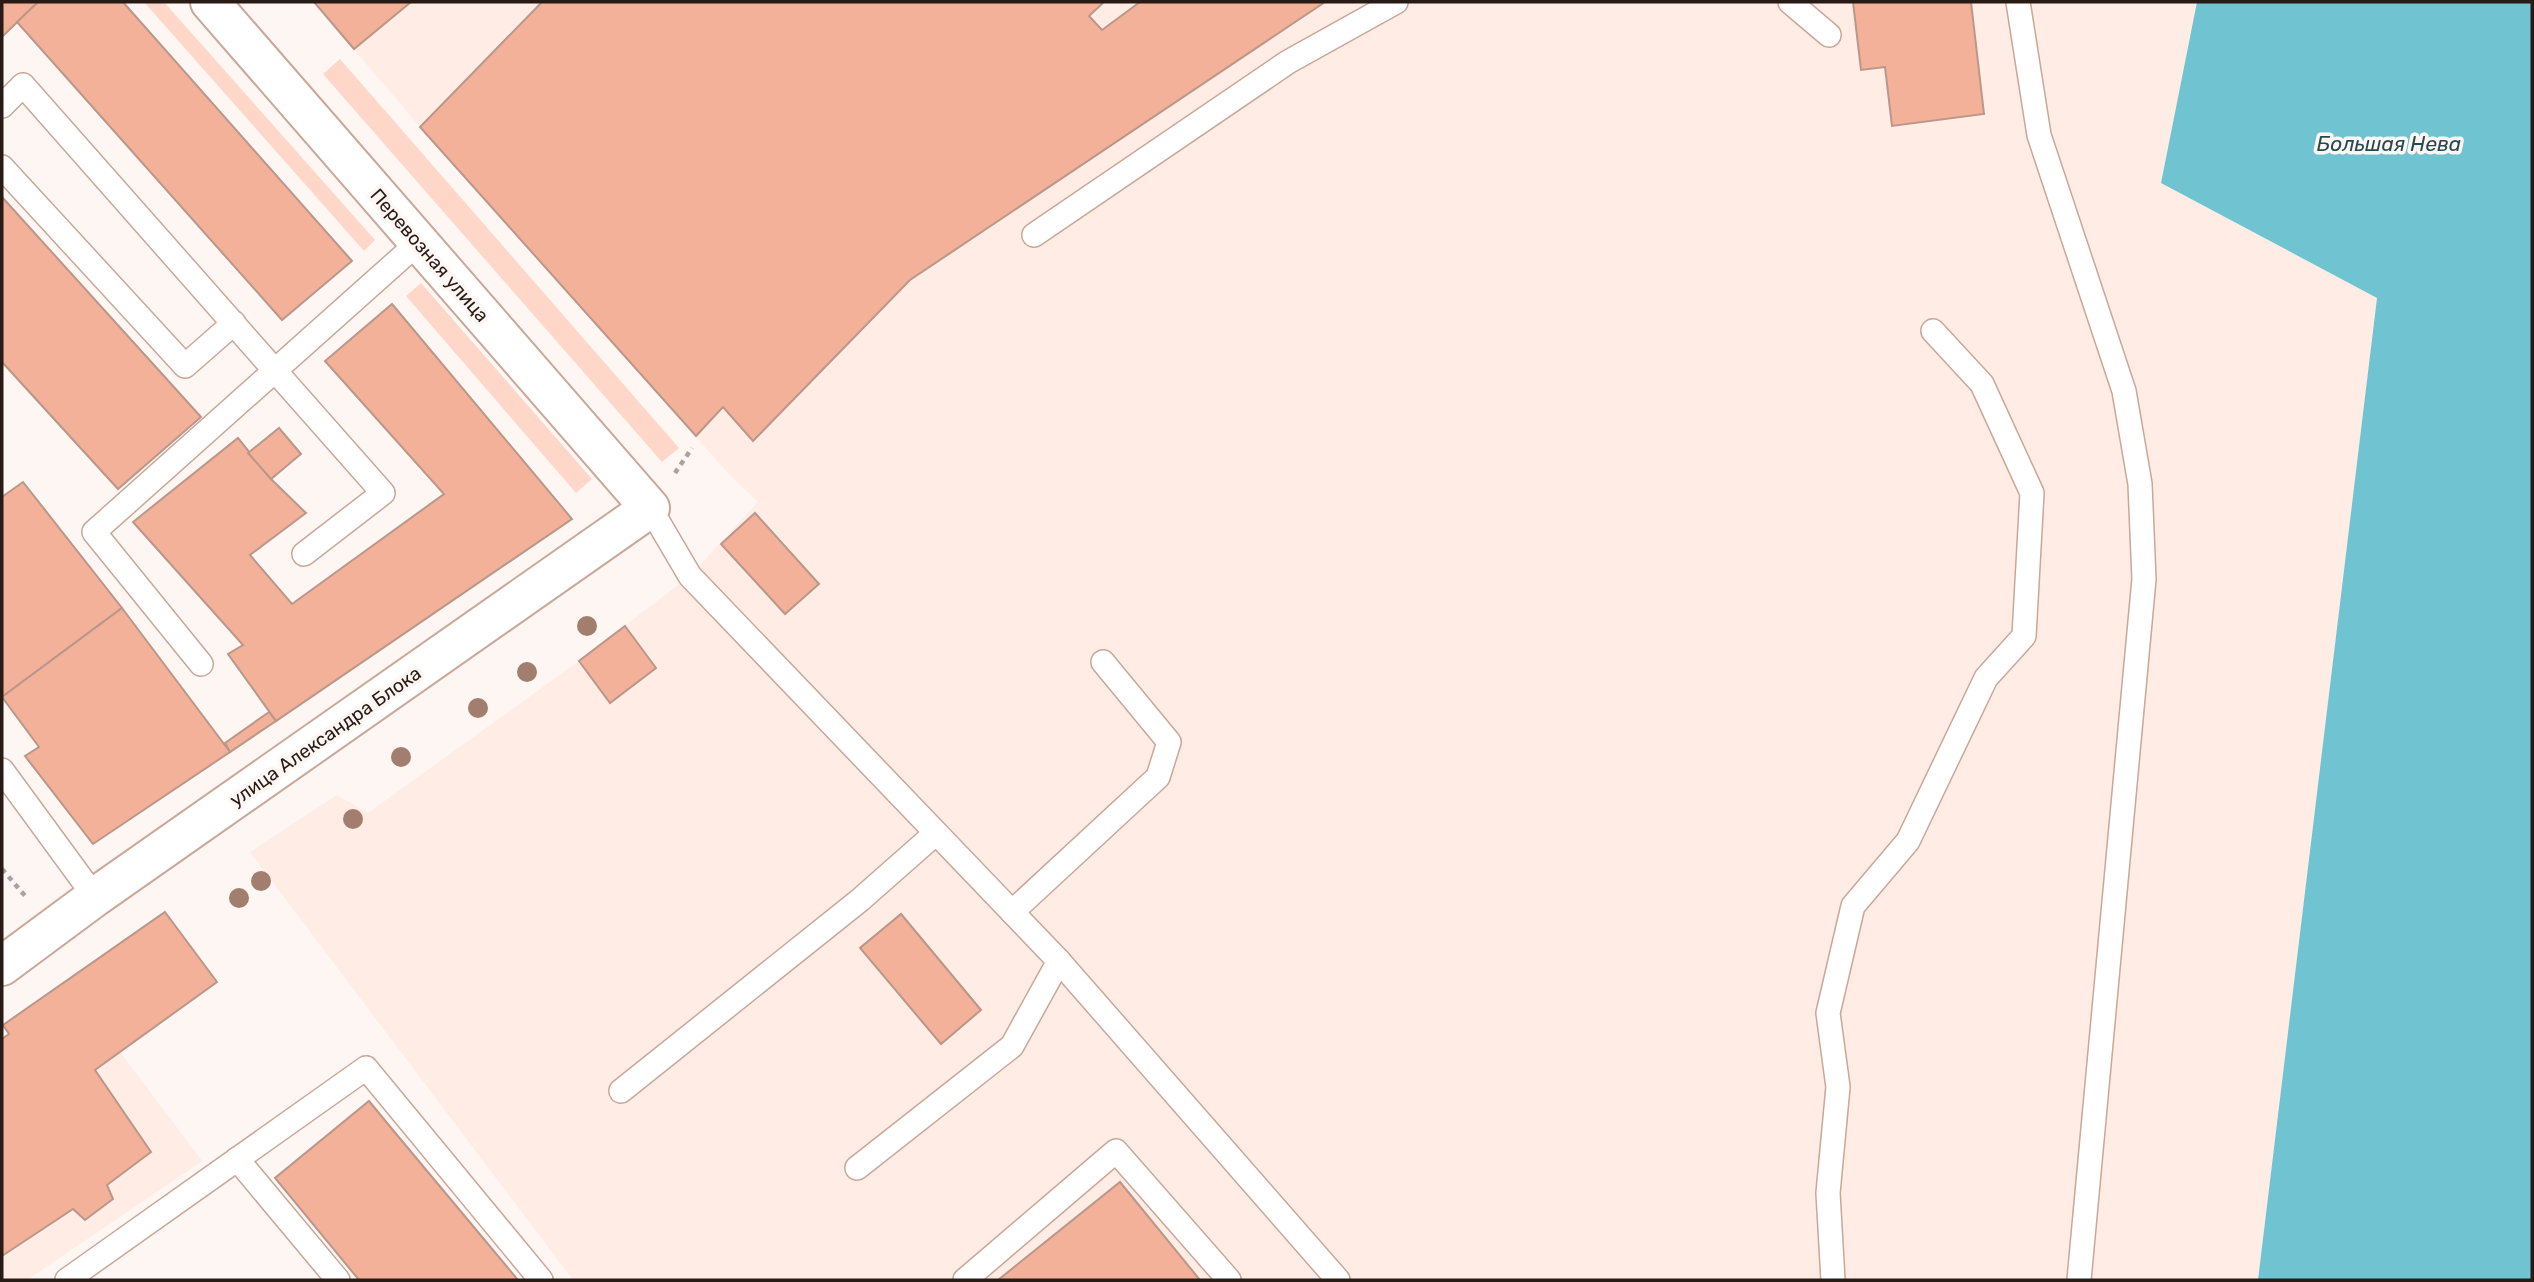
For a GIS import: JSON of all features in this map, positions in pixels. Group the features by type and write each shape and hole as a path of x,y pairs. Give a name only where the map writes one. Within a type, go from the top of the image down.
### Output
{"street":[{"name":"Перевозная улица","path":"210,2 650,508"},
{"name":"улица Александра Блока","path":"2,967 95,897 650,508"}],"lane":[{"path":"1034,235 1288,62 1396,2"},
{"path":"1790,2 1829,35"},
{"path":"2018,2 2039,135 2123,391 2140,484 2144,579 2079,1280"},
{"path":"2,106 23,85 383,493 304,554"},
{"path":"2,167 185,366 234,323"},
{"path":"201,664 94,533 419,242"},
{"path":"1833,1280 1828,1194 1838,1087 1828,1013 1853,906 1908,841 1986,677 2024,636 2032,493 1982,383 1933,331"},
{"path":"650,508 690,576 1059,961 1338,1280"},
{"path":"1012,912 1158,777 1169,742 1103,662"},
{"path":"2,770 95,897"},
{"path":"621,1091 860,900 936,833"},
{"path":"857,1168 1012,1046 1059,961"},
{"path":"67,1280 366,1068 541,1280"},
{"path":"965,1280 1116,1151 1229,1280"},
{"path":"237,1159 338,1280"}],"path":[{"path":"2,869 31,904"}],"shaded area":[{"path":"144,2 164,2 375,240 364,251"},
{"path":"314,2 2197,2 2161,183 2377,298 2258,1280 573,1280 250,852 337,795 368,813 579,661 690,576 758,502 728,473 420,127"},
{"path":"340,59 679,448 662,462 323,74"},
{"path":"421,283 592,479 576,493 406,296"},
{"path":"3,1025 120,1052 202,1161 27,1280 2,1280 2,1039 9,1034"}],"water":[{"name":"Большая Нева","path":"2197,2 2532,2 2532,1280 2258,1280 2377,298 2161,183"}],"building":[{"path":"2,2 38,2 2,37"},
{"path":"38,2 123,2 352,261 282,320 17,22"},
{"path":"314,2 411,2 354,49"},
{"path":"542,2 1104,2 1089,16 1102,30 1140,2 1325,2 910,280 753,441 723,407 696,436 420,127"},
{"path":"1853,2 1971,2 1984,114 1892,126 1885,67 1861,70"},
{"path":"2,197 201,417 118,489 2,362"},
{"path":"392,304 572,519 276,721 228,654 243,645 133,522 238,438 271,479 306,513 250,555 292,604 444,494 325,361"},
{"path":"279,428 301,454 271,479 248,453"},
{"path":"23,482 122,608 2,697 2,497"},
{"path":"755,513 819,584 785,614 721,544"},
{"path":"122,608 230,752 93,844 25,756 39,747 2,697"},
{"path":"625,626 656,668 610,703 579,661"},
{"path":"269,712 276,721 230,752 225,743"},
{"path":"165,912 217,982 95,1070 151,1152 107,1185 113,1199 85,1220 73,1209 2,1256 2,1039 9,1034 3,1025"},
{"path":"901,914 981,1010 941,1044 860,948"},
{"path":"369,1101 518,1280 359,1280 275,1178"},
{"path":"1120,1182 1200,1280 998,1280"}]}
